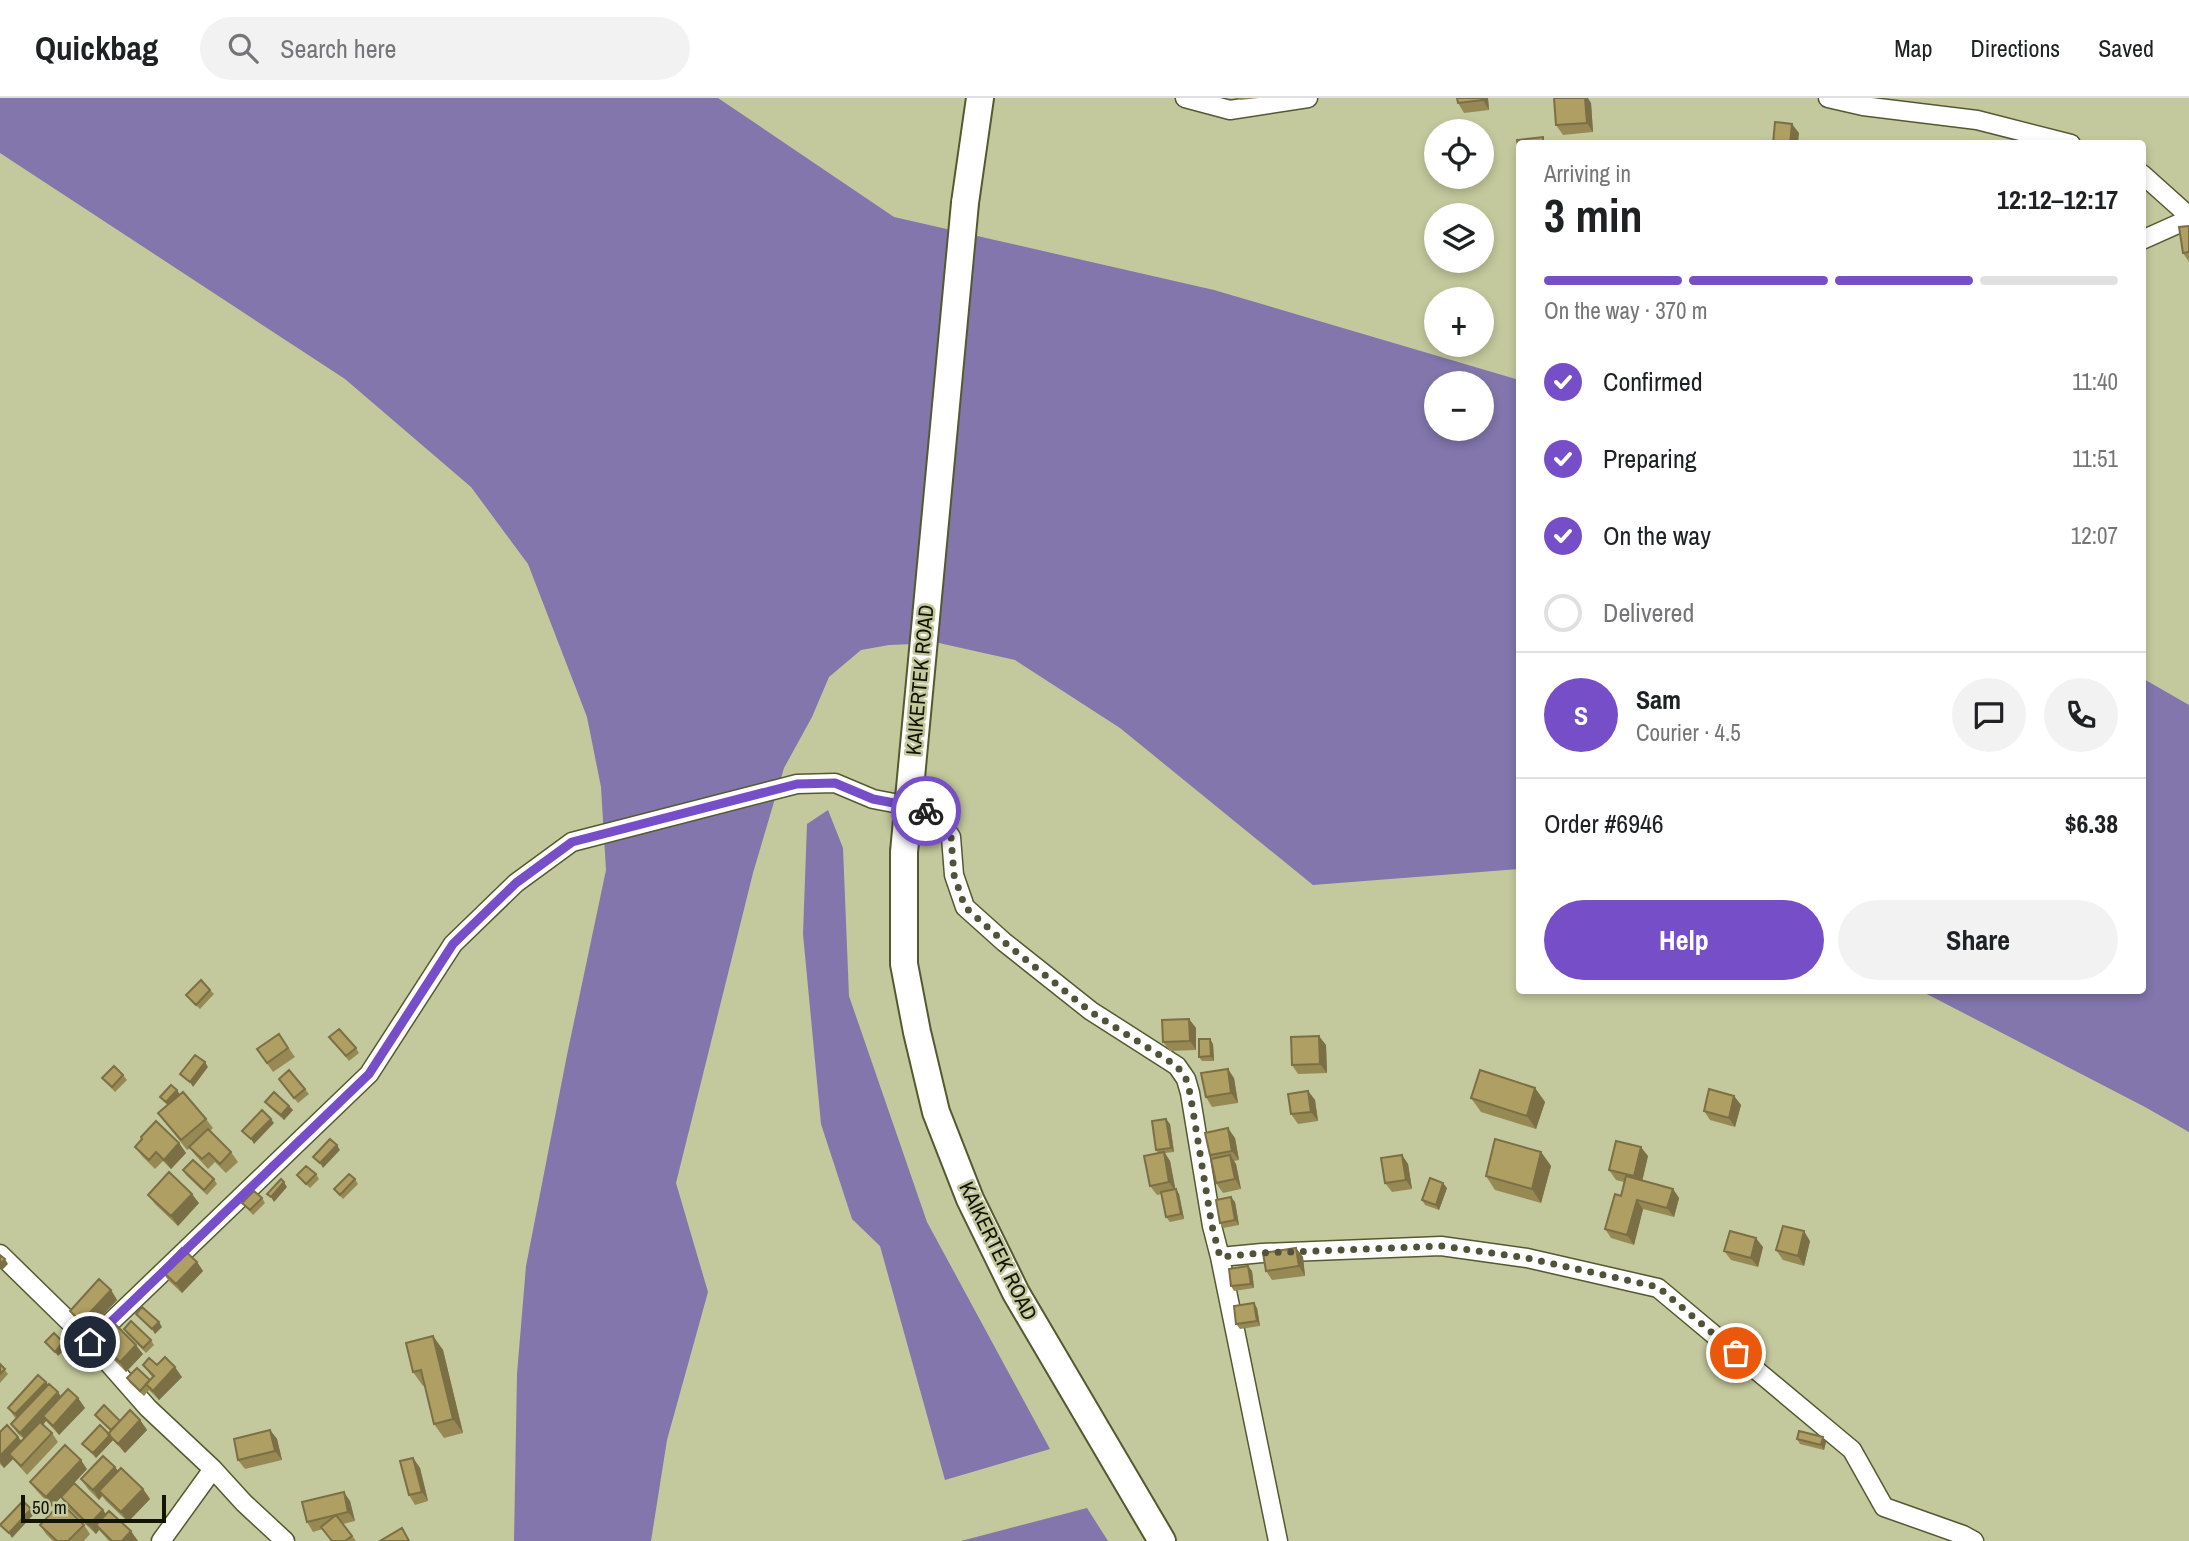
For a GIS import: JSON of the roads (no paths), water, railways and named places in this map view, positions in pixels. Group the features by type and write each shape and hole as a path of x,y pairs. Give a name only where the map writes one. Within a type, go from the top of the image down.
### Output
{"main road":[{"name":"KAIKERTEK ROAD","path":"979,98 965,203 904,852 904,964 936,1112 970,1199 1016,1293 1162,1541"}],"street":[{"path":"1185,98 1230,110 1308,98"},
{"path":"1828,98 1863,106 1978,120 2056,140"},
{"path":"2146,178 2189,217 2146,238"},
{"path":"90,1342 369,1074 453,944 516,883 572,842 797,784 835,783 873,799 920,808 939,819 951,837 954,875 965,907 1091,1012 1177,1066 1186,1079 1212,1226 1278,1541"},
{"path":"1220,1257 1441,1246 1527,1258 1658,1287 1852,1450 1884,1507 1974,1541"},
{"path":"0,1254 90,1342 148,1408 285,1541"},
{"path":"161,1541 213,1469"}]}
